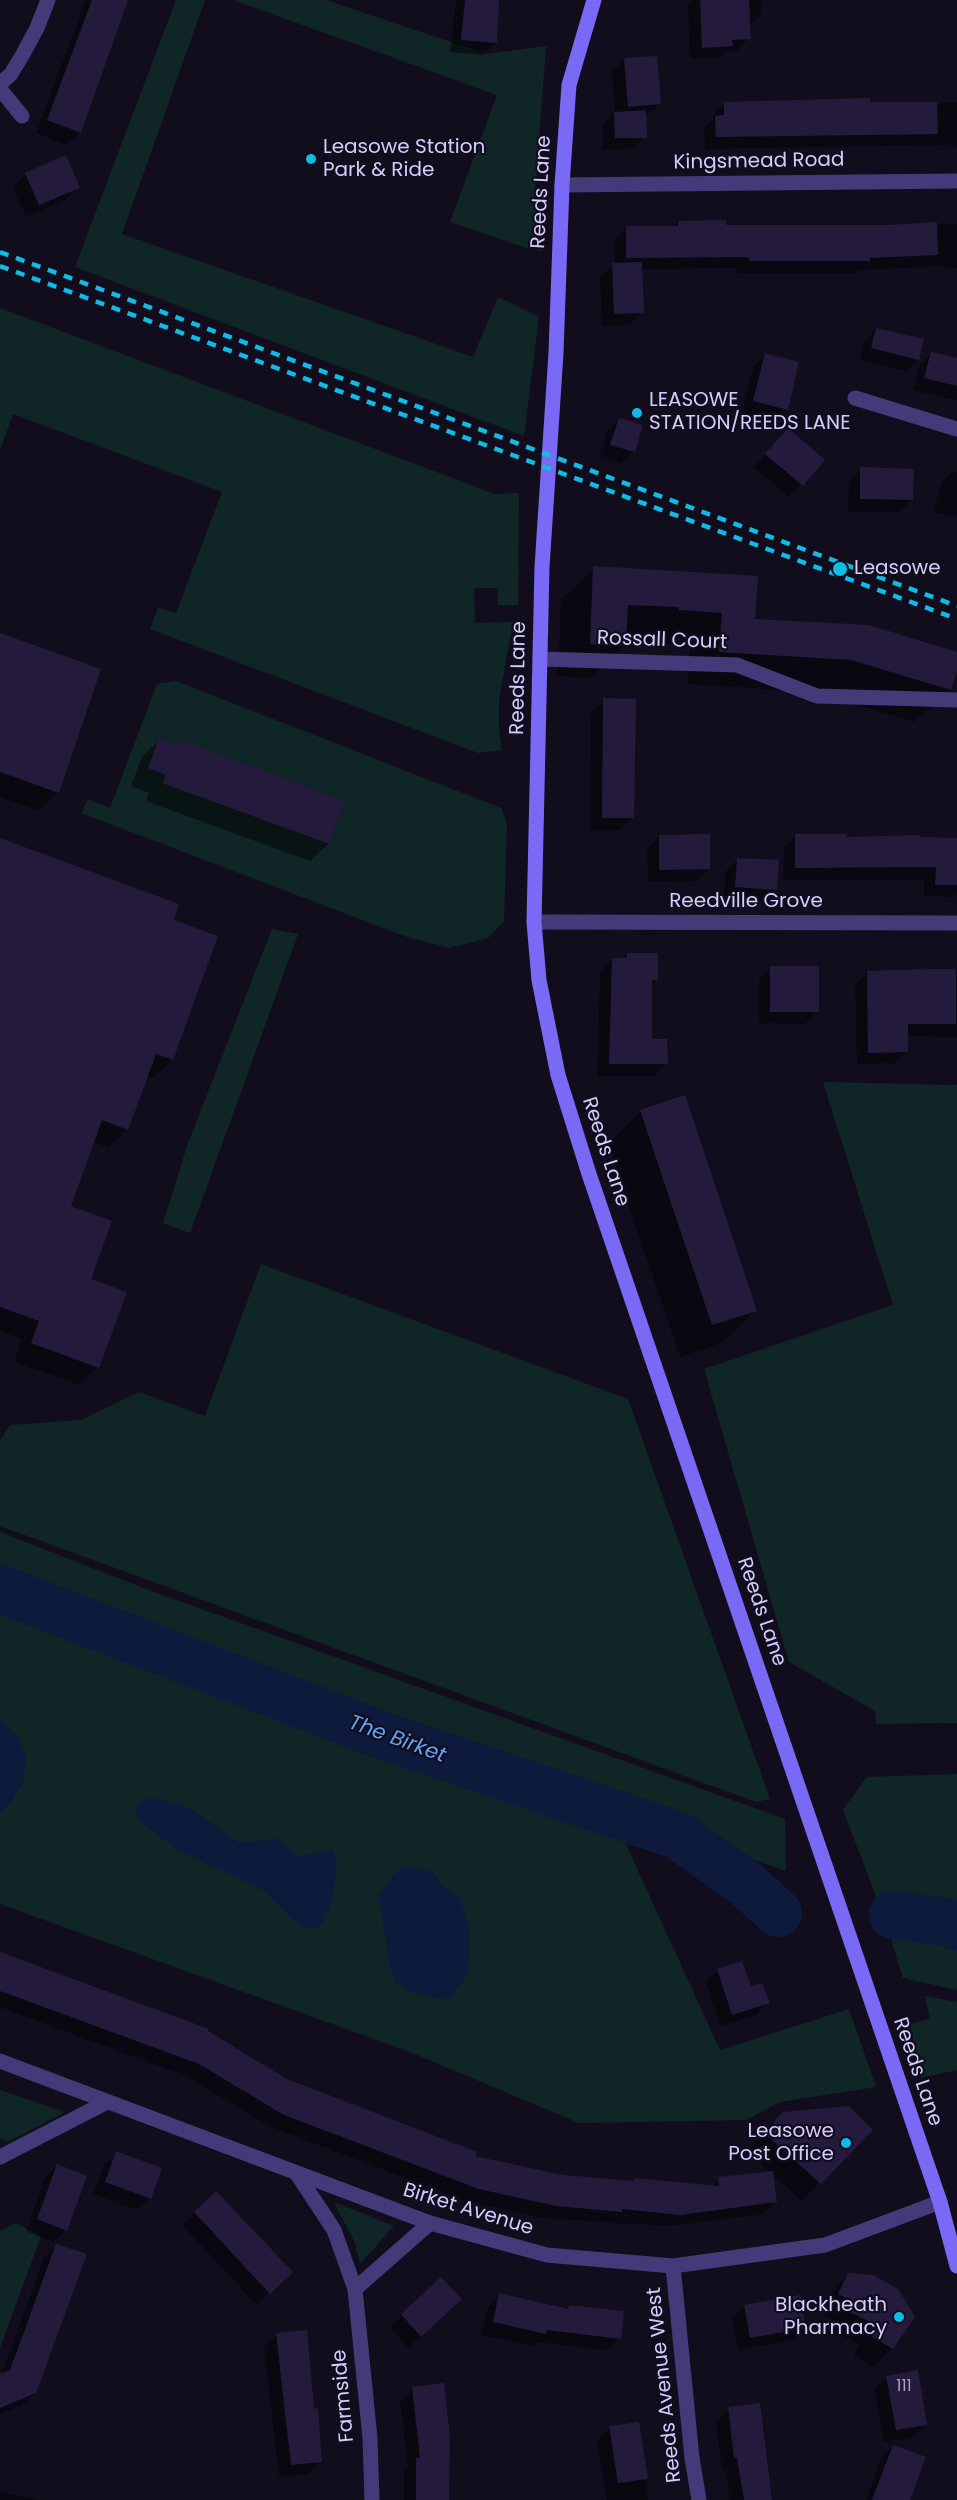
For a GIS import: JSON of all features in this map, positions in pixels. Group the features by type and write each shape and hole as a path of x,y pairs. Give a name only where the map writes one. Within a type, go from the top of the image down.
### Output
{"street":[{"path":"22,116 0,87 23,54 48,0"},
{"name":"Reeds Lane","path":"594,0 569,85 562,185 555,362 542,567 534,922 539,980 561,1086 864,1984 940,2202 957,2266"},
{"name":"Kingsmead Road","path":"562,185 957,181"},
{"path":"855,398 957,429"},
{"name":"Rossall Court","path":"540,659 737,664 817,696 957,700"},
{"name":"Reedville Grove","path":"534,922 957,923"},
{"name":"Birket Avenue","path":"0,2061 430,2223 547,2255 673,2266 825,2245 940,2202"},
{"path":"0,2157 107,2102"},
{"name":"Farmside","path":"297,2174 334,2230 356,2289 370,2439 372,2500"},
{"path":"356,2289 430,2223"},
{"name":"Reeds Avenue West","path":"673,2266 692,2458 699,2500"}],"green space":[{"path":"176,0 205,0 122,234 473,357 498,297 539,317 524,436 75,267"},
{"path":"233,0 326,0 487,54 546,46 534,206 543,208 542,251 526,248 450,222 497,95"},
{"path":"0,308 495,494 519,493 518,605 498,605 498,588 474,588 475,623 513,622 499,700 502,750 478,753 150,629 158,608 176,613 222,492 13,414 0,450"},
{"path":"176,681 501,808 507,823 504,921 488,938 449,948 407,937 81,813 88,799 110,808 157,684","holes":["159,737 171,742 161,773 148,768","179,740 345,801 329,844 163,783"]},
{"path":"272,929 298,934 190,1233 163,1223 188,1143"},
{"path":"823,1082 957,1085 957,1723 876,1724 875,1711 789,1662 704,1369 893,1305"},
{"path":"261,1264 628,1399 770,1799 756,1802 0,1526 0,1441 10,1425 81,1420 139,1392 205,1416"},
{"path":"0,1532 146,1589 785,1819 786,1871 626,1814 617,1825 720,2050 849,2009 876,2087 780,2102 746,2120 579,2123 410,2052 0,1904"},
{"path":"957,1774 957,1990 903,1978 884,1917 843,1810 867,1777"},
{"path":"925,1996 957,2002 957,2070 921,2078 910,2024 930,2019"},
{"path":"0,2090 65,2112 8,2142 0,2139"},
{"path":"334,2202 394,2226 360,2264 355,2243"},
{"path":"16,2223 41,2236 0,2348 0,2231"}],"water":[{"path":"0,1719 18,1736 26,1758 23,1782 12,1801 0,1813"},
{"path":"144,1798 161,1799 192,1809 239,1843 279,1838 297,1856 333,1850 337,1866 332,1900 324,1921 315,1929 300,1927 264,1891 176,1849 139,1821 135,1809"},
{"path":"403,1866 432,1871 443,1886 459,1895 469,1928 469,1963 464,1979 453,1995 441,2000 412,1992 395,1982 390,1967 379,1896 391,1877"}],"building":[{"path":"92,0 128,0 81,133 47,120"},
{"path":"465,0 499,0 497,43 461,40"},
{"path":"700,0 749,0 751,39 732,40 733,46 702,48"},
{"path":"657,56 661,104 628,107 624,58"},
{"path":"870,98 870,102 937,102 938,134 716,137 715,116 724,115 724,102"},
{"path":"646,110 647,138 615,138 614,112"},
{"path":"66,155 80,188 39,205 25,173"},
{"path":"726,220 726,225 889,225 937,222 938,255 870,258 870,261 749,261 749,257 626,258 626,226 678,226 678,221"},
{"path":"642,262 644,313 614,314 612,263"},
{"path":"876,328 924,339 919,360 871,348"},
{"path":"931,352 957,358 957,386 924,378"},
{"path":"765,353 799,362 788,410 753,401"},
{"path":"619,418 643,425 635,452 610,445"},
{"path":"788,428 825,460 803,486 765,454"},
{"path":"860,467 914,469 913,500 860,499"},
{"path":"593,566 758,576 755,619 869,625 957,652 957,671 951,690 851,660 719,652 722,613 679,610 679,607 628,605 626,646 590,644"},
{"path":"0,633 101,669 59,793 0,772"},
{"path":"603,698 636,699 634,818 602,818"},
{"path":"159,737 177,744 179,739 345,801 329,844 162,783 166,775 148,768"},
{"path":"710,834 710,869 659,870 659,835"},
{"path":"795,834 846,834 846,837 920,835 920,837 957,838 957,885 935,885 936,867 795,868"},
{"path":"0,838 179,904 174,920 218,936 173,1060 156,1054 128,1130 102,1120 71,1206 112,1221 91,1279 127,1292 99,1368 31,1343 39,1321 0,1307"},
{"path":"737,858 779,860 777,890 735,887"},
{"path":"627,953 658,953 658,980 652,980 652,1039 667,1039 668,1064 609,1064 612,958 627,958"},
{"path":"770,966 819,966 819,1012 770,1012"},
{"path":"956,969 956,1024 908,1024 908,1052 868,1053 867,971"},
{"path":"685,1095 757,1311 712,1325 640,1110"},
{"path":"0,1952 209,2029 208,2031 287,2079 477,2152 475,2156 563,2175 634,2181 634,2178 719,2186 718,2177 773,2171 777,2202 680,2215 556,2206 479,2189 284,2115 199,2064 0,1991"},
{"path":"742,1961 751,1986 762,1983 770,2003 732,2015 717,1969"},
{"path":"849,2106 873,2130 821,2184 764,2133 783,2112"},
{"path":"116,2151 162,2168 151,2199 105,2182"},
{"path":"57,2164 87,2176 67,2231 37,2219"},
{"path":"216,2191 293,2272 270,2294 194,2212"},
{"path":"56,2244 87,2254 36,2393 0,2408 0,2374 10,2370"},
{"path":"848,2273 873,2275 898,2289 915,2317 893,2349 871,2336 876,2325 846,2310 850,2300 838,2294"},
{"path":"441,2277 462,2299 421,2337 401,2314"},
{"path":"499,2293 568,2309 569,2305 624,2311 621,2339 547,2330 546,2334 493,2322"},
{"path":"800,2295 806,2328 750,2338 744,2305"},
{"path":"307,2330 314,2409 318,2408 322,2462 291,2465 276,2333"},
{"path":"918,2370 927,2425 896,2430 886,2376"},
{"path":"444,2383 450,2437 449,2500 416,2500 416,2458 420,2458 412,2387"},
{"path":"760,2403 772,2500 744,2500 737,2458 734,2458 728,2407"},
{"path":"639,2422 648,2479 618,2483 609,2426"},
{"path":"893,2445 926,2457 910,2500 872,2500"}],"waterway":[{"name":"The Birket","path":"0,1589 384,1736 677,1835 744,1882 778,1913"},
{"name":"The Birket","path":"893,1915 947,1922 957,1927"}],"railway":[{"path":"0,252 957,606"},
{"path":"0,266 957,619"}],"place":[{"name":"Leasowe Station Park & Ride","path":"311,159"},
{"name":"LEASOWE STATION/REEDS LANE","path":"637,413"},
{"name":"Leasowe","path":"840,569"},
{"name":"Leasowe Post Office","path":"846,2143"},
{"name":"Blackheath Pharmacy","path":"899,2317"}]}
